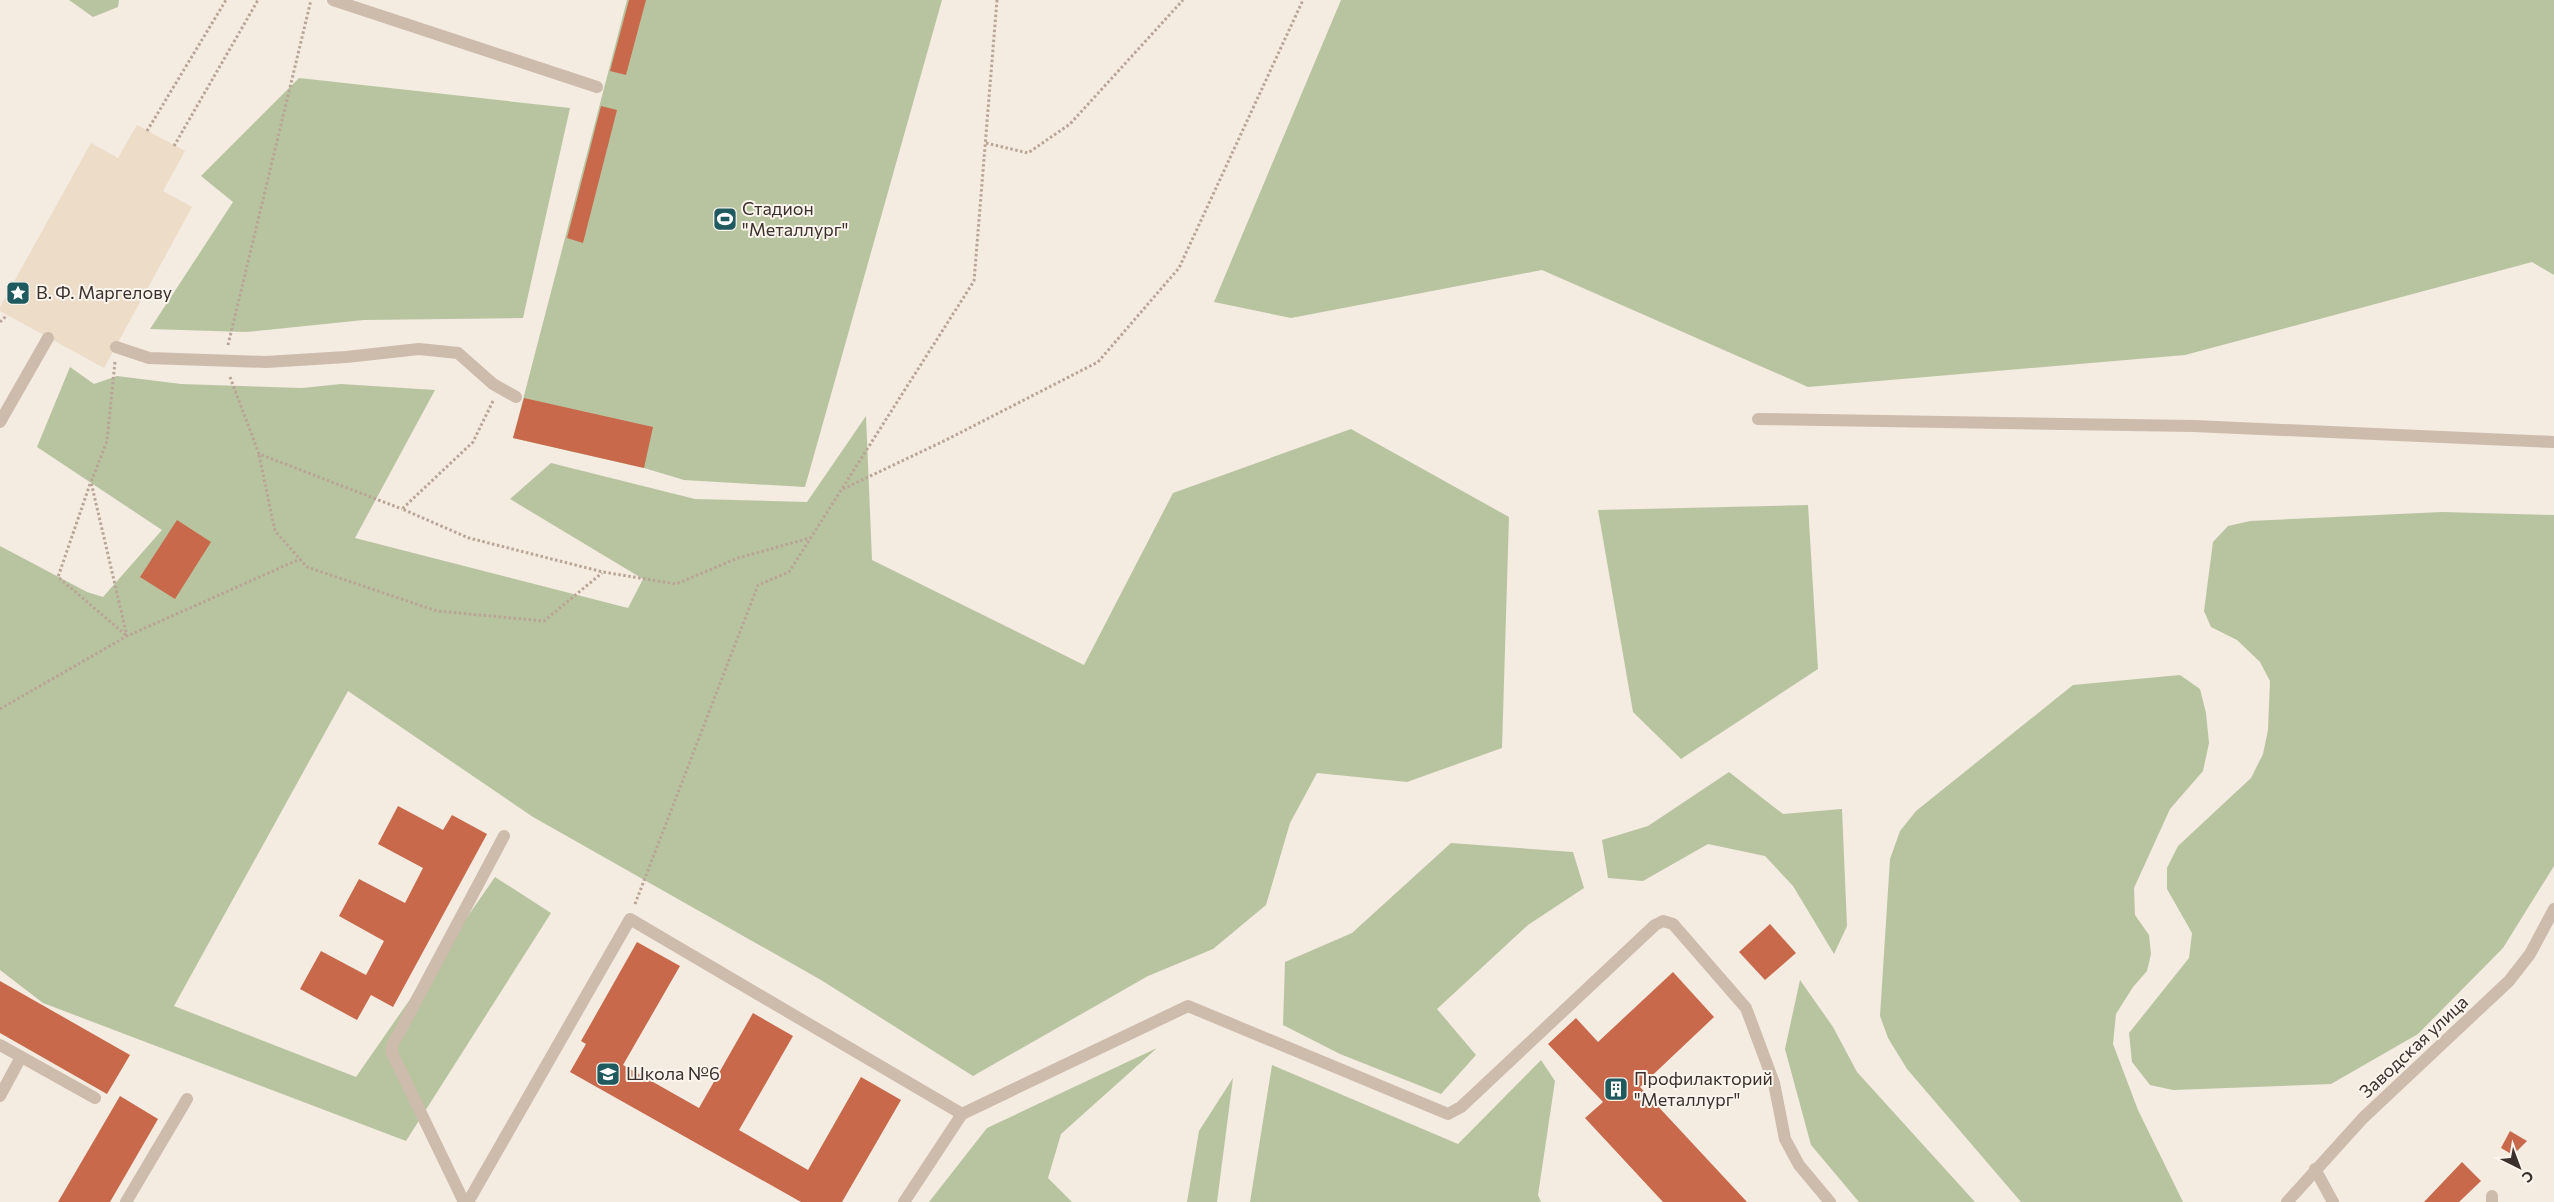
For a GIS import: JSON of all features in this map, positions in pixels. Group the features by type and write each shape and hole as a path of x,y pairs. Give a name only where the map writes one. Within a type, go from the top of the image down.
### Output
{"street":[{"path":"333,0 597,87"},
{"path":"0,422 48,338"},
{"path":"116,347 149,358 266,362 346,358 418,349 458,353 499,387 516,398"},
{"path":"1758,419 2194,426 2554,442"},
{"path":"466,1202 392,1053 392,1046 504,836"},
{"name":"Заводская улица","path":"2287,1202 2314,1169 2363,1118 2509,981 2530,954 2554,909"},
{"path":"466,1202 630,918 962,1114"},
{"path":"904,1202 962,1114 1188,1006 1448,1114 1462,1107 1655,926 1664,921 1673,924 1746,1008 1774,1083 1785,1139 1799,1165 1830,1202"},
{"path":"0,1045 95,1098"},
{"path":"0,1096 21,1058"},
{"path":"126,1202 187,1100"},
{"path":"2314,1169 2333,1202"}],"path":[{"path":"147,131 226,0"},
{"path":"174,146 258,0"},
{"path":"310,0 224,361 259,454 276,531 307,567 437,611 544,621 603,572"},
{"path":"630,918 758,585 789,572 974,281 997,0"},
{"path":"986,143 1028,153 1070,124 1183,0"},
{"path":"841,490 946,440 1098,362 1179,268 1303,0"},
{"path":"0,322 7,315"},
{"path":"116,347 107,442 58,577 127,636"},
{"path":"402,509 473,442 499,387"},
{"path":"259,454 402,509 469,538 603,572 676,584 738,558 810,537"},
{"path":"91,482 127,636"},
{"path":"0,709 127,636 300,559"}],"green space":[{"path":"69,0 119,0 118,7 93,17"},
{"name":"Стадион \"Металлург\"","path":"627,0 942,0 805,487 684,480 644,468 513,438"},
{"path":"1341,0 2554,0 2554,275 2532,262 2185,355 1808,387 1542,270 1291,318 1214,302"},
{"path":"299,78 570,108 523,318 364,320 246,332 150,329 233,202 201,176"},
{"path":"70,367 94,384 117,376 181,384 302,388 341,384 435,390 355,538 628,608 643,579 510,499 551,463 695,499 807,502 866,416 872,560 1084,665 1173,493 1351,429 1509,517 1502,748 1407,782 1317,773 1290,823 1266,905 1213,949 1148,976 973,1076 821,980 533,817 348,691 174,1006 356,1077 495,877 551,913 406,1141 43,1003 0,970 0,546 87,592 103,597 162,530 37,447"},
{"path":"1808,505 1818,669 1681,759 1633,712 1598,510"},
{"path":"2442,512 2554,515 2554,866 2503,948 2418,1034 2331,1084 2173,1090 2150,1085 2132,1062 2129,1033 2189,958 2192,933 2167,889 2167,868 2178,846 2251,778 2263,754 2268,730 2270,681 2260,662 2237,640 2211,627 2204,611 2213,542 2228,526 2250,521"},
{"path":"2180,675 2200,689 2206,713 2209,743 2203,771 2170,809 2134,888 2135,915 2149,935 2151,954 2147,971 2133,987 2116,1014 2113,1044 2138,1110 2183,1202 2021,1202 1907,1069 1888,1038 1880,1016 1890,859 1900,831 1916,811 2073,685"},
{"path":"1729,772 1783,814 1842,809 1847,926 1834,954 1793,886 1765,856 1708,844 1643,881 1608,878 1602,840 1648,826"},
{"path":"1451,843 1573,852 1584,888 1528,925 1437,1009 1476,1055 1441,1094 1340,1054 1283,1025 1285,962 1352,933"},
{"path":"1800,980 1833,1027 1857,1072 1975,1202 1859,1202 1811,1145 1785,1049"},
{"path":"1157,1048 1061,1134 1048,1178 1072,1202 929,1202 987,1128"},
{"path":"1541,1060 1555,1081 1538,1195 1541,1202 1250,1202 1272,1065 1458,1144"},
{"path":"1233,1078 1217,1202 1187,1202 1199,1131"}],"shaded area":[{"path":"137,125 185,151 163,191 192,207 104,368 0,311 0,307 91,143 118,158"}],"building":[{"path":"629,0 646,0 626,75 610,71"},
{"path":"601,106 617,110 583,243 567,238"},
{"path":"524,398 653,427 644,468 513,438"},
{"path":"177,520 211,542 175,599 140,577"},
{"path":"398,806 443,830 452,815 487,834 393,1007 371,995 357,1020 300,989 321,951 366,975 384,941 339,916 359,879 405,903 423,868 378,844"},
{"path":"1770,924 1796,953 1765,980 1739,952"},
{"name":"Школа №6","path":"637,942 680,966 623,1065 699,1108 753,1013 793,1036 739,1130 808,1170 861,1077 901,1100 842,1202 801,1202 570,1072 586,1044 581,1041"},
{"name":"Профилакторий \"Металлург\"","path":"1673,972 1714,1017 1640,1087 1747,1202 1663,1202 1585,1118 1603,1102 1548,1044 1576,1018 1598,1042"},
{"path":"0,981 130,1055 107,1094 0,1033"},
{"path":"120,1096 158,1119 110,1202 58,1202"},
{"path":"2510,1131 2527,1141 2513,1155 2501,1148"},
{"path":"2462,1162 2481,1181 2459,1202 2424,1202"}],"place":[{"name":"Стадион \"Металлург\"","path":"725,219"},
{"name":"В. Ф. Маргелову","path":"18,293"},
{"name":"Школа №6","path":"608,1074"},
{"name":"Профилакторий \"Металлург\"","path":"1616,1089"}]}
